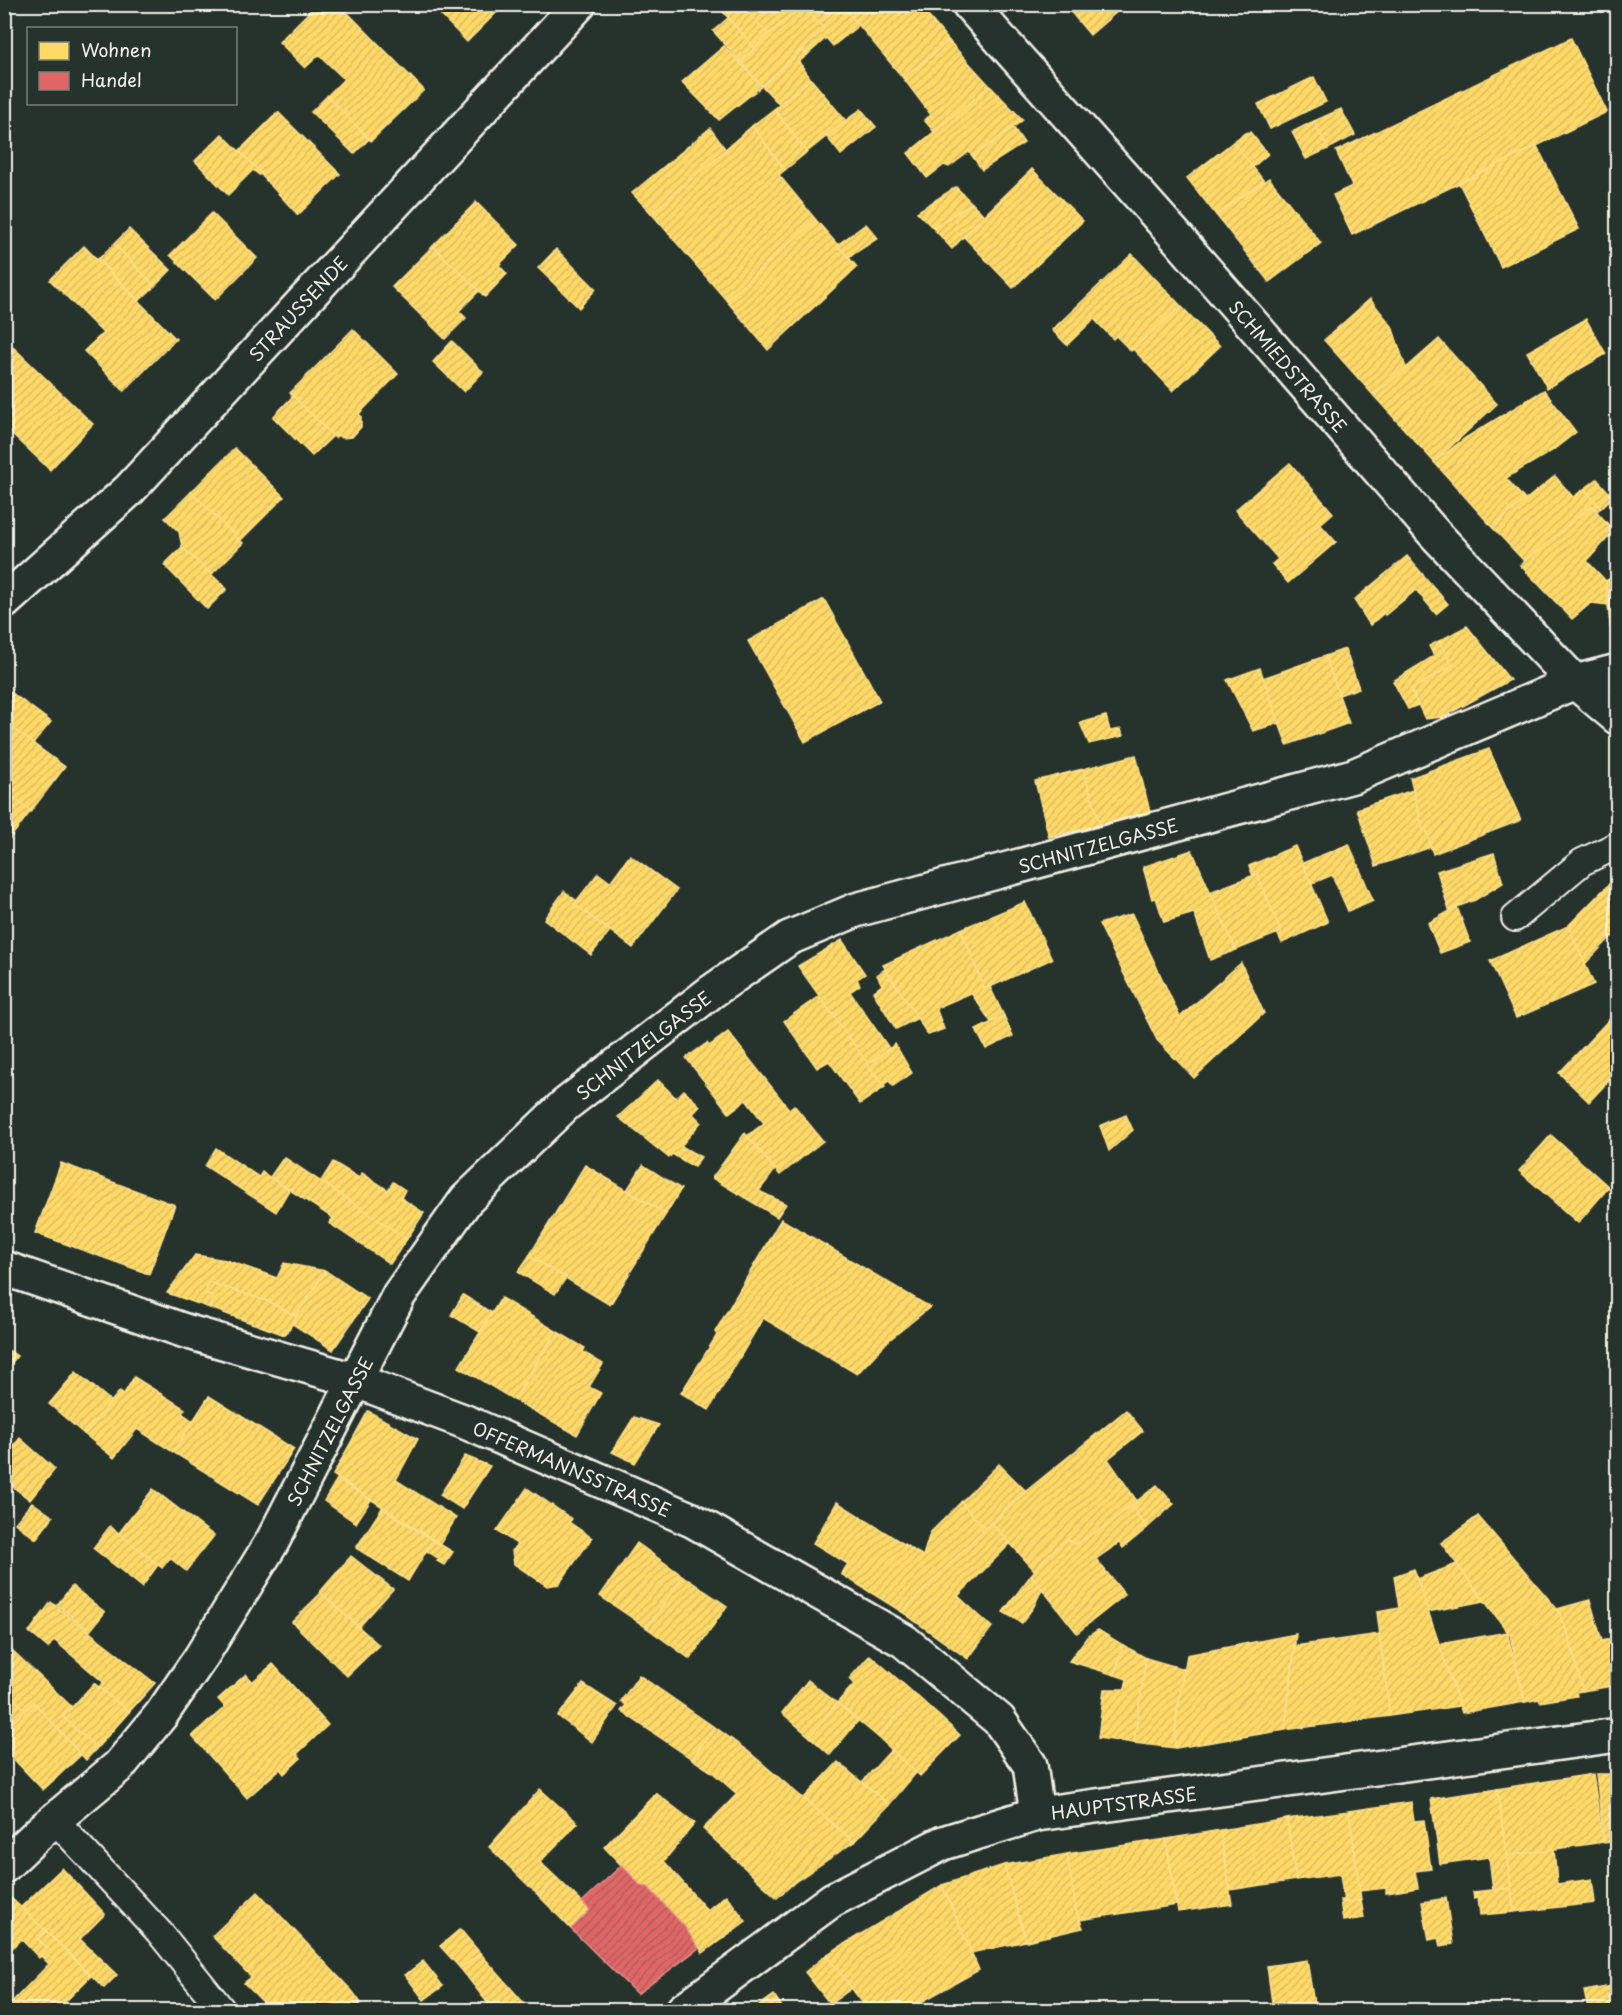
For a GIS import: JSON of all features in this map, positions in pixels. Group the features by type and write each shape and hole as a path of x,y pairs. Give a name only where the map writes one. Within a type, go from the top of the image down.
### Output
{"street":[{"name":"STRAUSSENDE","path":"4,602 129,490 579,4"},
{"name":"SCHMIEDSTRASSE","path":"969,4 1181,242 1434,533 1575,682 1617,718"},
{"name":"SCHNITZELGASSE","path":"4,1866 119,1766 161,1715 201,1657 272,1542 399,1295 466,1200 565,1105 711,992 789,938 856,910 1353,776 1575,682 1617,671"},
{"name":"OFFERMANNSSTRASSE","path":"4,1268 185,1331 354,1380 463,1421 692,1520 904,1641 999,1720 1030,1765 1037,1814"},
{"name":"HAUPTSTRASSE","path":"683,2010 832,1900 943,1843 1037,1814 1617,1735"}],"lane":[{"path":"1515,918 1582,862 1617,845"},
{"path":"55,1820 160,1933 222,2010"}],"building: Wohnen":[{"path":"317,4 339,4 424,90 371,141 327,96 344,79 319,55 305,68 279,42"},
{"path":"430,4 505,4 467,42"},
{"path":"716,4 741,4 768,34 755,48"},
{"path":"741,4 803,4 804,7 768,34"},
{"path":"803,4 840,4 820,26"},
{"path":"840,4 859,25 833,46 826,38 807,55 803,49 824,29 820,24"},
{"path":"841,4 918,4 949,41 903,78"},
{"path":"1064,4 1126,4 1090,35"},
{"path":"804,7 824,29 762,86 740,61 768,34"},
{"path":"728,18 755,48 740,61 713,31"},
{"path":"1571,38 1607,112 1352,235 1333,195 1352,186 1336,151"},
{"path":"949,41 990,86 935,133 924,120 931,115 903,78"},
{"path":"724,46 762,86 719,120 682,82"},
{"path":"803,49 807,55 799,62 811,79 779,104 762,86"},
{"path":"1314,77 1326,102 1270,129 1258,104"},
{"path":"811,79 846,121 807,152 774,109"},
{"path":"990,86 1023,120 973,157 969,152 949,167 944,165 927,178 908,153"},
{"path":"327,96 369,139 354,154 311,112"},
{"path":"774,109 807,152 785,170 752,126"},
{"path":"861,109 876,127 841,155 826,136"},
{"path":"1341,109 1355,135 1328,149 1314,121"},
{"path":"278,112 340,174 298,215 239,151"},
{"path":"1314,121 1328,149 1306,159 1292,132"},
{"path":"752,126 785,170 779,175 816,220 726,300 651,213"},
{"path":"1013,127 1024,143 982,170 973,157"},
{"path":"710,128 726,150 651,213 632,193"},
{"path":"1250,132 1268,154 1253,167 1233,142"},
{"path":"222,134 261,173 259,175 253,170 228,195 195,161"},
{"path":"1233,142 1264,181 1216,215 1187,178"},
{"path":"1537,146 1579,229 1501,267 1459,183"},
{"path":"1032,169 1083,221 1013,288 963,236"},
{"path":"1269,178 1321,243 1269,282 1216,215"},
{"path":"956,187 972,203 933,228 917,212"},
{"path":"476,202 519,245 499,265 507,274 485,297 433,246"},
{"path":"972,203 984,215 952,249 933,228"},
{"path":"212,213 257,258 215,300 170,255"},
{"path":"816,220 857,267 768,350 726,300"},
{"path":"866,224 878,238 849,257 837,245"},
{"path":"129,229 171,270 155,286 114,244"},
{"path":"114,244 155,286 139,301 98,259"},
{"path":"84,246 176,339 124,391 84,351 103,333 50,280"},
{"path":"433,246 479,291 459,311 466,318 445,339 392,287"},
{"path":"556,249 596,289 579,308 538,268"},
{"path":"1132,254 1181,306 1131,351 1116,336 1113,339 1094,319 1067,345 1052,330"},
{"path":"1370,299 1392,326 1406,368 1374,396 1324,340"},
{"path":"1181,306 1220,346 1173,391 1133,349"},
{"path":"1586,319 1606,354 1547,388 1527,352"},
{"path":"353,329 398,374 359,414 361,427 352,437 341,438 338,435 335,438 290,393"},
{"path":"1439,339 1497,404 1434,462 1374,396"},
{"path":"452,341 483,372 464,392 433,362"},
{"path":"12,346 93,424 50,470 6,428 8,425 4,422 4,354"},
{"path":"1544,390 1576,432 1552,451 1506,478 1525,500 1492,527 1434,462 1465,438"},
{"path":"293,396 333,436 312,456 273,417"},
{"path":"235,448 284,497 240,541 191,492"},
{"path":"1290,463 1333,513 1279,560 1235,510"},
{"path":"1555,476 1573,497 1584,489 1601,508 1597,511 1592,506 1525,562 1492,527"},
{"path":"1597,479 1613,497 1601,508 1584,489"},
{"path":"191,492 243,543 210,576 182,547 179,532 165,518"},
{"path":"1592,506 1614,531 1587,561 1606,581 1608,605 1591,603 1572,619 1520,565"},
{"path":"1320,524 1336,542 1288,583 1272,564"},
{"path":"182,547 227,589 207,609 164,565"},
{"path":"1407,556 1448,604 1436,614 1416,590 1370,625 1354,600"},
{"path":"1618,573 1618,593 1607,597 1606,581"},
{"path":"1618,593 1618,639 1612,641 1607,597"},
{"path":"824,599 880,701 805,742 748,641"},
{"path":"1467,626 1510,680 1443,717 1425,719 1411,690 1452,665 1439,641"},
{"path":"1439,641 1452,665 1411,690 1418,705 1408,709 1393,681 1434,656 1429,646"},
{"path":"1345,649 1359,688 1339,695 1325,656"},
{"path":"1325,656 1349,723 1287,745 1263,678"},
{"path":"1260,668 1279,723 1253,731 1227,680"},
{"path":"4,687 51,722 33,744 4,722"},
{"path":"1106,716 1110,731 1121,729 1123,736 1089,744 1080,723"},
{"path":"4,722 65,767 31,811 4,792"},
{"path":"1489,749 1521,820 1433,854 1426,829 1423,830 1410,778"},
{"path":"1136,755 1150,812 1100,825 1083,769"},
{"path":"1083,769 1100,825 1049,837 1035,781"},
{"path":"1413,790 1423,830 1426,829 1431,847 1376,866 1357,809"},
{"path":"4,792 31,811 4,846"},
{"path":"1349,844 1373,900 1348,911 1332,875 1311,884 1303,863"},
{"path":"1295,846 1328,922 1282,943 1277,933 1281,932 1257,874 1253,876 1249,866"},
{"path":"1192,850 1236,950 1210,960 1194,913 1164,922 1156,898 1152,899 1143,867"},
{"path":"1494,853 1503,883 1475,900 1449,910 1437,871"},
{"path":"630,855 677,890 633,948 574,904 598,873 610,882"},
{"path":"1257,874 1281,932 1236,950 1210,892"},
{"path":"1609,884 1618,892 1618,942 1612,936 1585,964 1568,926"},
{"path":"564,891 577,901 574,904 610,931 591,955 544,919"},
{"path":"1025,902 1052,959 984,988 961,929"},
{"path":"1457,907 1470,942 1440,953 1428,923"},
{"path":"1132,914 1180,1017 1241,963 1264,1013 1194,1078 1157,1040 1099,924"},
{"path":"1568,926 1594,984 1516,1018 1490,961"},
{"path":"961,929 984,988 990,987 1004,1016 991,1022 971,993 936,1008 944,1029 928,1035 883,965"},
{"path":"842,940 865,974 857,979 860,985 850,992 889,1048 868,1065 798,966"},
{"path":"885,969 918,1018 896,1029 873,992 882,985 877,975"},
{"path":"819,996 885,1087 860,1104 829,1061 817,1068 784,1021"},
{"path":"1618,1010 1618,1071 1589,1102 1559,1073"},
{"path":"1004,1016 1013,1036 986,1049 976,1030"},
{"path":"728,1032 789,1109 794,1105 823,1141 780,1175 747,1136 764,1123 746,1100 729,1113 686,1058 707,1043 709,1046"},
{"path":"895,1044 912,1073 893,1086 889,1081 883,1085 868,1065"},
{"path":"658,1080 676,1098 684,1090 700,1106 693,1114 701,1122 681,1146 701,1157 694,1167 672,1154 669,1158 618,1117"},
{"path":"1126,1115 1133,1130 1109,1151 1100,1126"},
{"path":"745,1133 775,1170 759,1191 786,1204 777,1217 712,1178"},
{"path":"1551,1135 1609,1187 1578,1223 1519,1171"},
{"path":"216,1148 259,1177 262,1172 289,1190 276,1212 205,1166"},
{"path":"284,1157 407,1239 390,1264 329,1223 333,1218 270,1177"},
{"path":"333,1162 359,1178 362,1173 388,1190 393,1182 405,1190 401,1198 424,1213 407,1239 321,1181"},
{"path":"61,1163 175,1205 149,1274 35,1233"},
{"path":"585,1165 666,1214 610,1305 529,1256"},
{"path":"643,1165 681,1189 666,1214 627,1190"},
{"path":"781,1219 930,1307 888,1341 857,1374 763,1318 709,1410 681,1393 717,1335 715,1332"},
{"path":"195,1255 226,1260 277,1278 284,1263 326,1271 296,1316 267,1301 208,1282 206,1294 213,1295 210,1308 167,1293"},
{"path":"529,1256 566,1278 555,1294 518,1272"},
{"path":"326,1271 368,1299 333,1350 291,1323"},
{"path":"208,1282 267,1301 296,1316 293,1323 285,1335 210,1308 213,1295 206,1294"},
{"path":"463,1295 492,1313 480,1332 451,1315"},
{"path":"501,1298 556,1331 514,1400 459,1367"},
{"path":"556,1331 585,1348 583,1352 603,1364 589,1387 601,1393 577,1435 514,1400"},
{"path":"4,1347 17,1356 4,1373"},
{"path":"76,1372 111,1401 84,1434 49,1404"},
{"path":"134,1377 185,1409 182,1413 193,1421 173,1452 137,1429 114,1458 84,1434 120,1391 124,1394"},
{"path":"209,1396 294,1449 258,1505 173,1452"},
{"path":"1126,1410 1143,1431 1108,1459 1137,1501 1105,1527 1075,1544 1067,1539 1034,1570 991,1522"},
{"path":"368,1411 418,1439 396,1480 456,1518 440,1544 333,1475"},
{"path":"634,1417 659,1425 635,1463 612,1452"},
{"path":"20,1438 55,1469 30,1500 4,1480 4,1457"},
{"path":"465,1456 490,1466 462,1509 440,1495"},
{"path":"999,1464 1026,1491 985,1529 961,1502"},
{"path":"337,1479 371,1500 356,1523 324,1501"},
{"path":"1157,1485 1174,1504 1147,1528 1131,1506"},
{"path":"527,1488 572,1519 569,1522 592,1538 559,1584 547,1586 514,1564 512,1551 517,1544 497,1531"},
{"path":"153,1489 214,1536 186,1571 170,1558 162,1568 118,1534"},
{"path":"32,1502 53,1517 36,1539 15,1523"},
{"path":"837,1502 923,1556 930,1533 961,1502 985,1529 902,1612 841,1574 848,1564 813,1543"},
{"path":"1131,1506 1147,1528 1123,1548 1119,1543 1096,1559 1125,1595 1077,1633 1031,1575 1045,1558 1067,1539 1075,1544 1105,1527"},
{"path":"382,1508 433,1540 408,1581 356,1548"},
{"path":"1478,1516 1557,1609 1569,1636 1583,1691 1576,1692 1577,1696 1525,1702 1510,1635 1441,1543"},
{"path":"991,1522 1010,1544 958,1596 992,1627 968,1659 902,1612"},
{"path":"110,1526 158,1565 142,1587 93,1548"},
{"path":"433,1540 453,1552 444,1565 427,1551"},
{"path":"637,1543 683,1576 647,1628 600,1596"},
{"path":"351,1556 393,1589 359,1627 320,1592"},
{"path":"1457,1564 1484,1601 1428,1612 1417,1579"},
{"path":"1414,1569 1460,1706 1390,1716 1377,1612 1399,1608 1394,1576"},
{"path":"1031,1575 1042,1589 1022,1623 1003,1612"},
{"path":"683,1576 727,1606 690,1659 647,1628"},
{"path":"72,1586 105,1612 90,1631 57,1605"},
{"path":"321,1593 379,1645 347,1676 292,1622"},
{"path":"1590,1600 1602,1641 1618,1637 1618,1685 1583,1691 1569,1636 1557,1609"},
{"path":"51,1602 155,1683 129,1712 99,1687 103,1682 54,1640 48,1648 29,1632"},
{"path":"1098,1630 1123,1645 1115,1675 1069,1661 1087,1637"},
{"path":"1507,1632 1525,1702 1462,1713 1439,1644"},
{"path":"1296,1634 1285,1730 1175,1748 1176,1716 1187,1655"},
{"path":"1379,1634 1390,1716 1285,1730 1295,1646"},
{"path":"1123,1645 1146,1658 1134,1743 1098,1738 1104,1689 1125,1689 1127,1679 1115,1675"},
{"path":"11,1649 72,1707 63,1717 97,1748 86,1760 34,1703 26,1711 4,1689 4,1656"},
{"path":"870,1655 916,1695 878,1737 837,1703 854,1684 849,1679"},
{"path":"1146,1658 1184,1669 1176,1716 1175,1748 1134,1743"},
{"path":"273,1664 328,1725 297,1754 301,1758 284,1774 280,1769 247,1798 192,1736 225,1707 218,1699 246,1674 252,1682"},
{"path":"639,1675 714,1727 692,1759 621,1711 626,1705 621,1701"},
{"path":"808,1680 837,1703 810,1737 782,1713"},
{"path":"94,1683 129,1712 97,1748 63,1717"},
{"path":"583,1684 617,1706 592,1742 558,1716"},
{"path":"4,1689 26,1711 4,1730"},
{"path":"916,1695 960,1735 920,1776 878,1737"},
{"path":"34,1703 81,1755 43,1790 4,1749 4,1730"},
{"path":"837,1703 858,1721 830,1755 810,1737"},
{"path":"715,1727 749,1752 854,1842 795,1882 777,1898 703,1829 737,1794 712,1772 692,1759"},
{"path":"891,1750 916,1773 889,1805 862,1782"},
{"path":"838,1762 889,1805 854,1842 804,1798"},
{"path":"1593,1774 1603,1842 1507,1856 1497,1789"},
{"path":"1596,1774 1618,1774 1618,1841 1604,1843"},
{"path":"540,1789 578,1823 540,1862 557,1878 539,1896 489,1847"},
{"path":"1497,1789 1511,1888 1493,1890 1489,1857 1440,1864 1431,1799"},
{"path":"656,1793 695,1823 664,1861 707,1910 726,1895 746,1921 703,1953 684,1926 648,1887 641,1886 604,1847"},
{"path":"1411,1802 1414,1821 1424,1820 1431,1869 1415,1871 1418,1888 1386,1893 1386,1888 1360,1891 1349,1811"},
{"path":"1349,1811 1361,1900 1344,1903 1340,1874 1296,1880 1287,1819"},
{"path":"1287,1819 1296,1880 1230,1890 1220,1830"},
{"path":"1220,1830 1232,1904 1178,1912 1166,1839"},
{"path":"1166,1839 1176,1905 1080,1920 1076,1910 1067,1854"},
{"path":"1554,1849 1557,1884 1592,1879 1595,1903 1514,1912 1507,1856"},
{"path":"1067,1854 1076,1910 1083,1928 1026,1941 1004,1865"},
{"path":"1004,1865 1026,1941 971,1953 942,1885"},
{"path":"62,1868 105,1914 80,1939 117,1975 104,1988 21,1907"},
{"path":"557,1878 590,1910 571,1929 539,1896"},
{"path":"942,1885 979,1970 914,2006 916,2010 868,2010 826,1955"},
{"path":"1511,1888 1514,1912 1480,1915 1478,1897 1474,1899 1473,1892"},
{"path":"258,1892 353,1992 361,2003 354,2010 271,2010 244,1983 251,1977 212,1936"},
{"path":"9,1896 46,1931 38,1939 48,1949 39,1958 21,1939 4,1956 4,1901"},
{"path":"1446,1898 1453,1944 1440,1946 1438,1938 1429,1940 1422,1902"},
{"path":"1340,1900 1344,1903 1361,1900 1364,1918 1343,1921"},
{"path":"460,1929 481,1954 460,1968 440,1946"},
{"path":"46,1931 91,1976 57,2010 4,2010 49,1964 41,1956 48,1949 38,1939"},
{"path":"481,1954 530,2010 493,2010 460,1968"},
{"path":"826,1955 852,1988 830,2004 805,1972"},
{"path":"1307,1960 1315,2010 1273,2010 1267,1966"},
{"path":"423,1961 443,1986 424,2000 405,1975"},
{"path":"1618,1985 1618,2010 1588,2010 1584,1991"},
{"path":"774,1995 784,2010 753,2010"}],"building: Handel":[{"path":"622,1865 641,1886 648,1887 684,1926 699,1948 637,1994 571,1929 590,1910 582,1902"}]}
